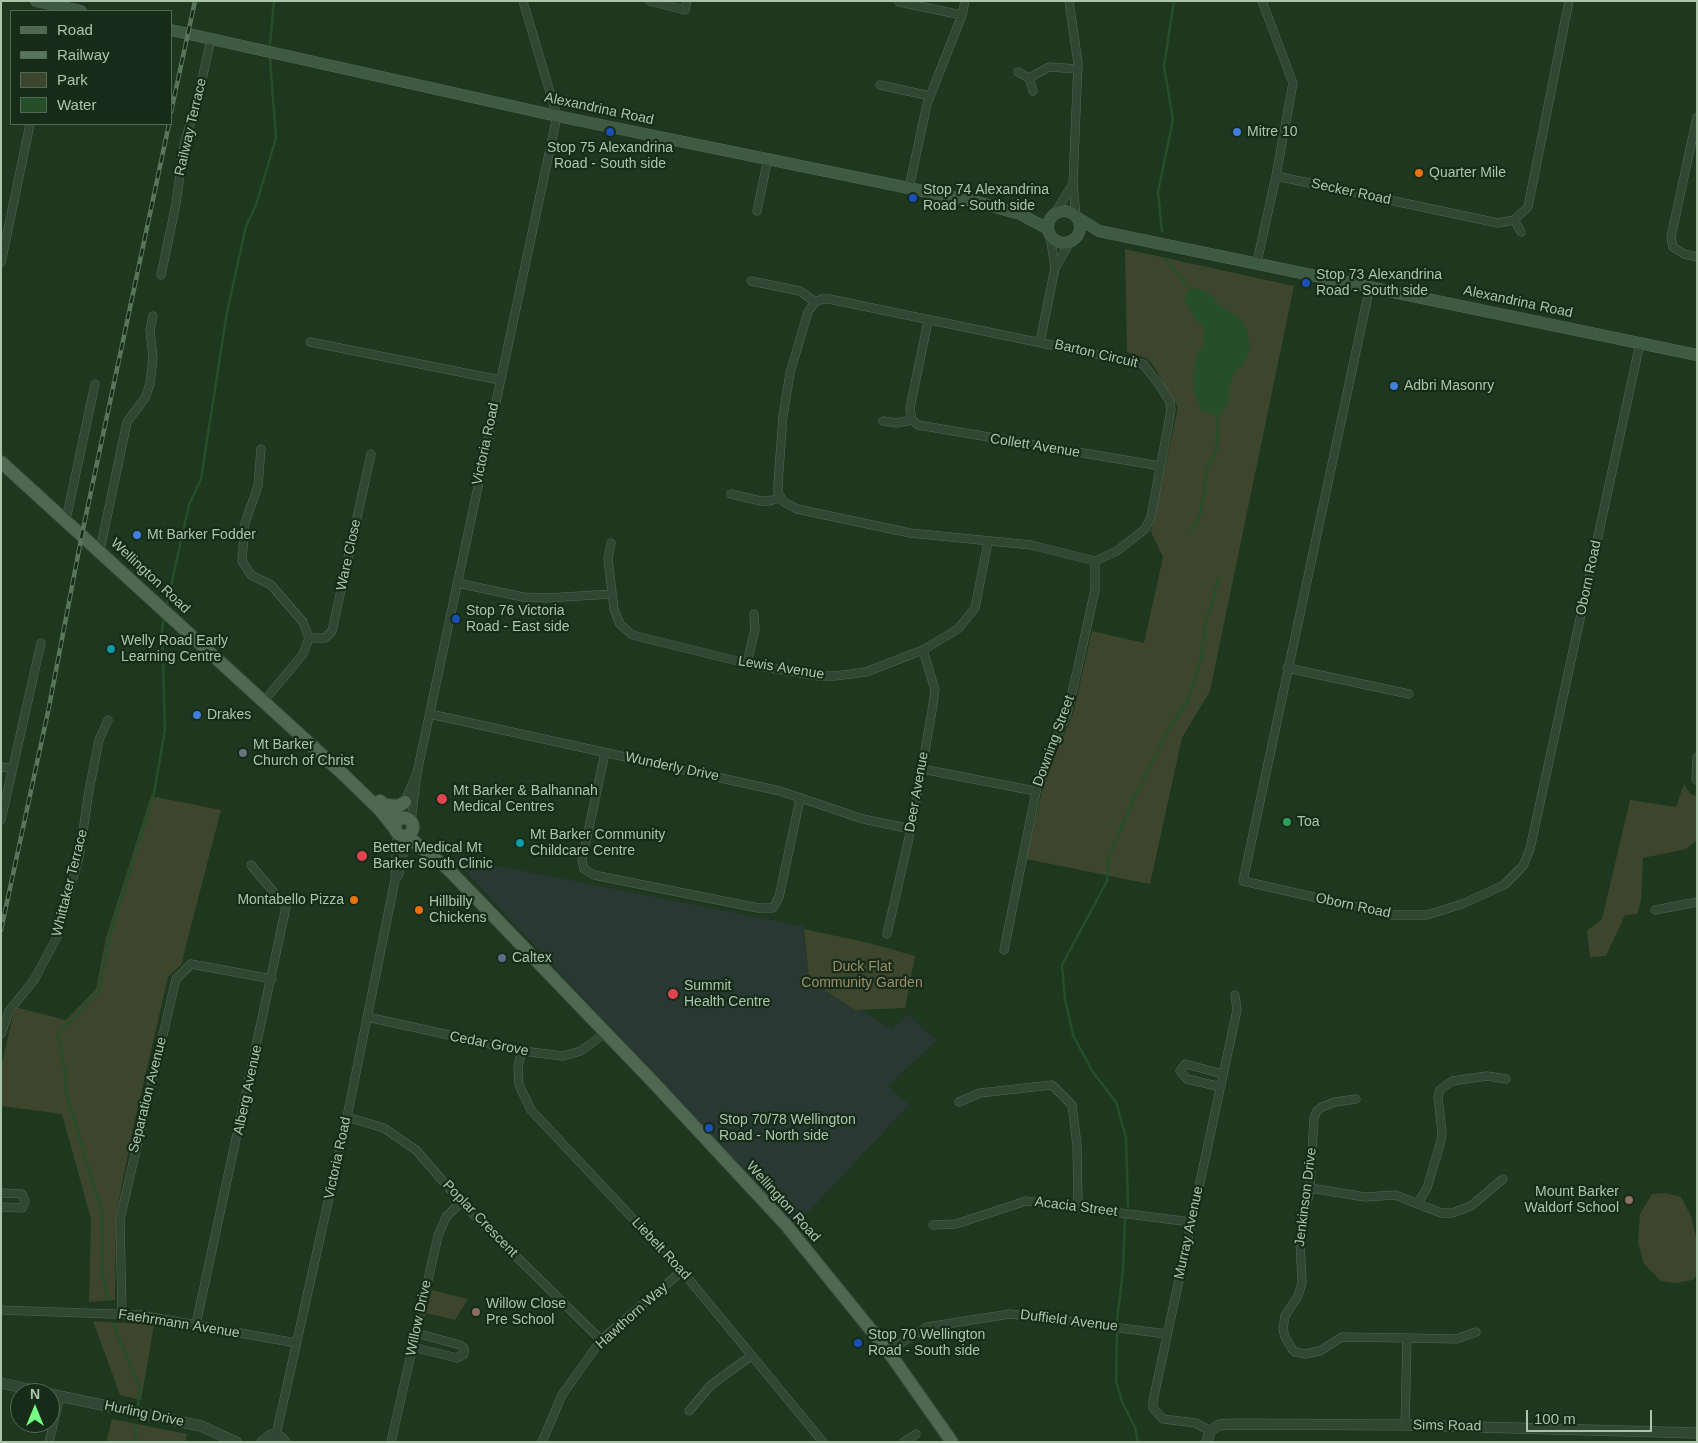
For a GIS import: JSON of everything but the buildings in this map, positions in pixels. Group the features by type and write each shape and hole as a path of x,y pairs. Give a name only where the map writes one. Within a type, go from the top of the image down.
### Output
{"main road":[{"path":"36,1 54,8 73,10"},
{"name":"Alexandrina Road","path":"172,30 557,116 977,202 1020,214 1054,215"},
{"path":"1072,241 1080,227 1077,217 1064,211 1054,215 1049,232 1060,243 1072,241 1099,231"},
{"name":"Alexandrina Road","path":"1020,214 1049,232"},
{"name":"Alexandrina Road","path":"1077,217 1099,231 1257,262 1697,355"},
{"name":"Wellington Road","path":"1,462 158,603 380,810 404,827 445,863 447,868"},
{"name":"Wellington Road","path":"344,775 385,805 421,848 447,868 786,1225 888,1351 952,1442"},
{"path":"385,805 394,806 404,802"},
{"path":"405,850 414,847 421,848"}],"street":[{"path":"523,1 557,116"},
{"path":"649,1 685,10 687,1"},
{"path":"910,188 930,96 966,1"},
{"path":"1069,1 1078,69 1073,184 1077,217"},
{"path":"1257,262 1276,176 1293,84 1262,1"},
{"path":"1521,232 1514,220 1528,207 1569,1"},
{"path":"899,2 962,15"},
{"name":"Railway Terrace","path":"161,275 176,204 184,145 199,94 211,39"},
{"path":"1029,78 1049,67 1078,69"},
{"path":"1018,72 1029,78 1033,91"},
{"path":"880,86 930,96"},
{"name":"Victoria Road","path":"281,1439 296,1343 347,1117 404,827 430,714 557,116"},
{"path":"1697,117 1693,153 1671,237 1673,247 1684,254 1697,257"},
{"path":"1,263 30,125"},
{"path":"757,211 768,158"},
{"name":"Secker Road","path":"1276,176 1498,224 1514,220"},
{"path":"1054,215 1073,184"},
{"path":"1049,232 1055,268"},
{"path":"1040,342 1055,268 1072,241"},
{"path":"751,281 800,291 815,302 808,312 790,372 783,416 778,484 780,498 789,506 910,533 1031,545 1095,561"},
{"name":"Oborn Road","path":"1370,286 1243,881 1392,916 1427,915 1462,904 1504,885 1522,866 1530,848 1640,343"},
{"name":"Barton Circuit","path":"815,302 829,298 928,321 1135,360 1148,368 1171,407 1151,517 1145,529 1117,551 1095,561"},
{"path":"100,550 127,422 145,398 150,384 154,358 150,330 153,316"},
{"path":"912,420 910,408 928,321"},
{"path":"310,342 500,380"},
{"path":"66,520 95,384"},
{"name":"Collett Avenue","path":"883,420 897,423 912,420 918,425 929,429 1160,466"},
{"path":"261,449 258,486 245,523 242,562 251,575 271,586 284,600 303,622 308,638 303,654 264,701"},
{"name":"Ware Close","path":"308,638 325,638 332,631 370,454"},
{"path":"730,494 762,501 780,498"},
{"name":"Lewis Avenue","path":"611,544 608,559 617,618 632,635 746,663 819,676 835,676 866,672 923,650 958,629 975,608 988,542"},
{"name":"Downing Street","path":"1004,950 1035,791 1045,760 1067,714 1095,590 1095,561"},
{"path":"457,583 523,597 612,594"},
{"path":"746,663 754,629 754,614"},
{"path":"1,820 11,768 41,643"},
{"name":"Deer Avenue","path":"887,934 911,829 934,690 923,650"},
{"path":"1288,668 1409,694"},
{"name":"Wunderly Drive","path":"430,714 780,791 863,819 911,829"},
{"name":"Whittaker Terrace","path":"1,1034 9,1011 34,981 57,937 80,853 88,796 99,740 108,720"},
{"path":"605,753 582,860 584,869 594,875 758,908 773,908 779,897 800,799"},
{"path":"1696,780 1697,757"},
{"path":"1,767 11,768"},
{"path":"922,770 1035,791"},
{"name":"Victoria Road","path":"395,880 399,874 405,850 404,802 416,773"},
{"name":"Alberg Avenue","path":"196,1324 286,908 251,865"},
{"path":"1656,910 1697,902"},
{"name":"Separation Avenue","path":"122,1314 120,1219 176,979 191,964 272,979"},
{"name":"Murray Avenue","path":"1210,1431 1196,1423 1163,1419 1157,1415 1153,1408 1237,1010 1235,995"},
{"name":"Cedar Grove","path":"367,1017 522,1051 563,1056 581,1051 605,1033"},
{"name":"Liebelt Road","path":"522,1051 518,1066 519,1085 531,1110 682,1271 823,1442"},
{"path":"1221,1087 1187,1079 1180,1071 1185,1064 1224,1074"},
{"path":"1418,1203 1427,1188 1441,1141 1442,1132 1438,1097 1440,1090 1452,1081 1487,1076 1506,1079"},
{"path":"959,1102 980,1094 1052,1086 1072,1105 1077,1145 1078,1207"},
{"name":"Jenkinson Drive","path":"1356,1099 1335,1102 1317,1111 1314,1118 1310,1188 1300,1241 1302,1282 1283,1322 1288,1344 1296,1352 1305,1354 1320,1351 1342,1337 1407,1338"},
{"name":"Poplar Crescent","path":"347,1117 384,1128 416,1150 461,1202 601,1340"},
{"path":"1310,1188 1365,1197 1395,1195 1441,1213 1460,1211 1487,1195 1503,1179"},
{"path":"1,1193 22,1194 25,1201 22,1208 1,1207"},
{"name":"Acacia Street","path":"934,1225 956,1224 1026,1201 1192,1222"},
{"name":"Willow Drive","path":"391,1442 441,1225 461,1202"},
{"name":"Hawthorn Way","path":"542,1442 562,1395 601,1340 682,1271"},
{"name":"Faehrmann Avenue","path":"1,1310 122,1314 196,1324 296,1343"},
{"name":"Duffield Avenue","path":"888,1351 927,1327 1010,1314 1168,1334"},
{"path":"1405,1425 1407,1338 1456,1339 1476,1332"},
{"path":"413,1347 457,1358 464,1354 464,1348 460,1345 416,1334"},
{"path":"689,1411 711,1385 751,1356"},
{"name":"Hurling Drive","path":"60,1396 201,1426 236,1442"},
{"name":"Sims Road","path":"1210,1431 1219,1425 1235,1424 1405,1425 1697,1433"},
{"path":"1207,1442 1210,1431"},
{"path":"904,1442 916,1434"},
{"path":"262,1442 267,1437 281,1439"}],"shaded area":[{"path":"452,857 803,926 809,980 892,1029 908,1014 936,1040 888,1087 910,1104 795,1226"}],"green space":[{"path":"1125,249 1294,286 1210,691 1182,738 1150,884 1026,859 1045,779 1073,714 1092,631 1144,643 1163,557 1151,532 1178,407 1151,362 1146,358 1127,352"},
{"path":"1684,784 1690,794 1697,796 1697,840 1686,849 1643,858 1641,901 1637,914 1625,915 1606,956 1590,957 1587,931 1602,919 1630,800 1676,807"},
{"path":"151,796 221,810 181,965 168,977 133,1129 116,1215 115,1300 89,1302 91,1219 62,1114 1,1106 1,1067 15,1007 66,1020 96,989 106,938"},
{"name":"Duck Flat Community Garden","path":"804,929 869,943 915,956 905,1008 855,1010 809,980"},
{"path":"1666,1193 1681,1197 1691,1216 1697,1242 1697,1274 1693,1280 1675,1283 1661,1281 1644,1264 1638,1242 1640,1214 1652,1194"},
{"path":"432,1290 468,1299 455,1320 426,1313"},
{"path":"93,1321 154,1325 141,1400 120,1395"},
{"path":"112,1419 187,1434 185,1442 106,1442"}],"water":[{"path":"1197,288 1210,294 1218,304 1240,318 1248,332 1250,348 1243,364 1233,375 1229,388 1229,401 1222,414 1213,415 1201,410 1193,388 1194,368 1198,350 1202,350 1204,334 1201,321 1197,322 1185,302 1185,298 1187,292"}],"waterway":[{"path":"270,44 274,1"},
{"path":"1162,231 1158,192 1173,120 1164,66 1174,1"},
{"path":"166,608 189,505 201,479 227,312 246,226 256,205 276,138 270,59"},
{"path":"1166,260 1191,289"},
{"path":"1189,533 1200,516 1208,465 1216,452 1217,415"},
{"path":"1112,850 1134,798 1167,732 1188,700 1201,659 1205,625 1219,577"},
{"path":"108,1300 103,1276 102,1213 66,1092 66,1078 58,1034 99,991 111,932 154,793 165,730 162,630 164,618"},
{"path":"1109,856 1107,881 1062,965 1065,999 1073,1035 1092,1071 1116,1102 1126,1138 1128,1206"},
{"path":"1117,1320 1123,1270 1125,1219"},
{"path":"113,1324 140,1388 138,1405"},
{"path":"1117,1334 1116,1381 1122,1402 1135,1427 1138,1442"},
{"path":"135,1442 136,1426"}],"railway":[{"path":"172,107 195,1"},
{"path":"1,930 49,707 82,534 169,125"}],"place":[{"name":"Stop 75 Alexandrina Road - South side","path":"610,132"},
{"name":"Mitre 10","path":"1237,132"},
{"name":"Quarter Mile","path":"1419,173"},
{"name":"Stop 74 Alexandrina Road - South side","path":"913,198"},
{"name":"Stop 73 Alexandrina Road - South side","path":"1306,283"},
{"name":"Adbri Masonry","path":"1394,386"},
{"name":"Mt Barker Fodder","path":"137,535"},
{"name":"Stop 76 Victoria Road - East side","path":"456,619"},
{"name":"Welly Road Early Learning Centre","path":"111,649"},
{"name":"Drakes","path":"197,715"},
{"name":"Mt Barker Church of Christ","path":"243,753"},
{"name":"Mt Barker & Balhannah Medical Centres","path":"442,799"},
{"name":"Toa","path":"1287,822"},
{"name":"Mt Barker Community Childcare Centre","path":"520,843"},
{"name":"Better Medical Mt Barker South Clinic","path":"362,856"},
{"name":"Montabello Pizza","path":"354,900"},
{"name":"Hillbilly Chickens","path":"419,910"},
{"name":"Caltex","path":"502,958"},
{"name":"Summit Health Centre","path":"673,994"},
{"name":"Stop 70/78 Wellington Road - North side","path":"709,1128"},
{"name":"Mount Barker Waldorf School","path":"1629,1200"},
{"name":"Willow Close Pre School","path":"476,1312"},
{"name":"Stop 70 Wellington Road - South side","path":"858,1343"}]}
